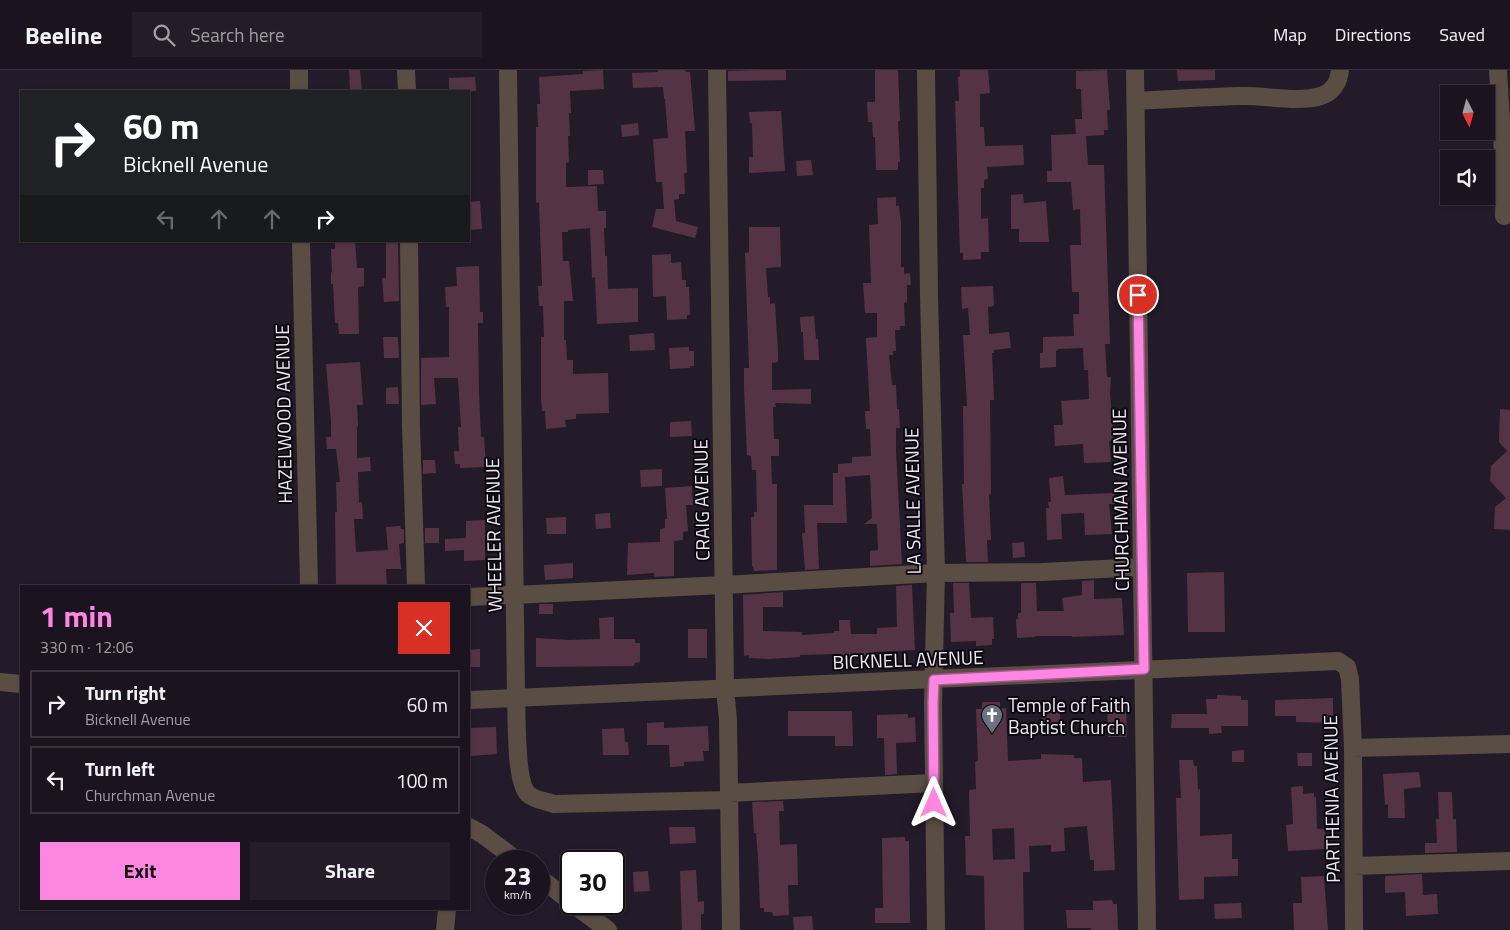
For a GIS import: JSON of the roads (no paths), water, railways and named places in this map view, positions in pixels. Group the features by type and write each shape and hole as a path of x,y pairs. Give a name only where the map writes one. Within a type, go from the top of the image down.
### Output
{"street":[{"path":"299,70 299,90"},
{"path":"406,70 406,90"},
{"name":"WHEELER AVENUE","path":"508,70 516,697 518,760 523,787 528,794 554,804 729,797 934,783"},
{"name":"CRAIG AVENUE","path":"717,70 725,688 728,720 732,930"},
{"name":"LA SALLE AVENUE","path":"926,70 929,306 936,573 934,680 936,930"},
{"name":"CHURCHMAN AVENUE","path":"1135,70 1147,930"},
{"path":"1136,101 1241,96 1310,98 1323,95 1333,89 1339,79 1340,70"},
{"path":"1498,70 1506,149 1504,216"},
{"name":"HAZELWOOD AVENUE","path":"301,242 309,585"},
{"path":"409,242 411,426 416,585"},
{"path":"470,597 936,573 1042,572 1142,567"},
{"name":"BICKNELL AVENUE","path":"470,700 1338,661 1347,667"},
{"name":"PARTHENIA AVENUE","path":"1347,667 1350,679 1352,748 1354,930"},
{"path":"0,682 20,684"},
{"path":"1352,748 1510,744"},
{"path":"470,828 503,850"},
{"path":"1354,866 1510,861"},
{"path":"550,886 560,894"},
{"path":"445,930 447,910"},
{"path":"588,915 608,930"}],"place":[{"name":"Temple of Faith Baptist Church","path":"992,734"}]}
